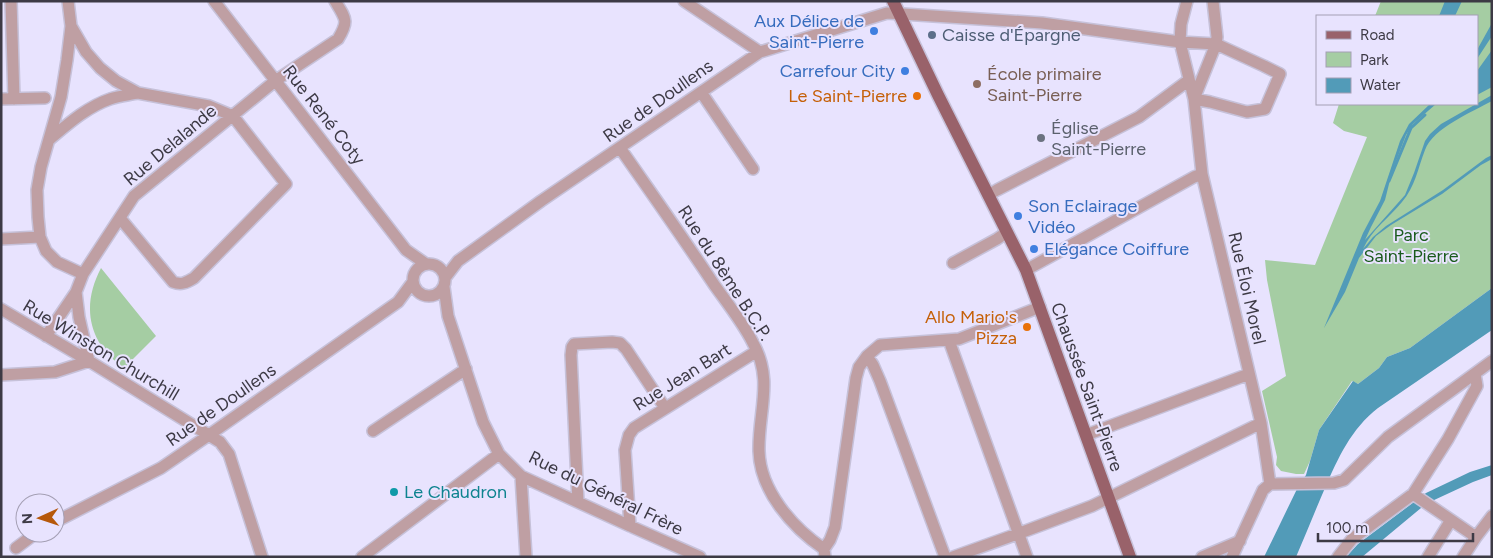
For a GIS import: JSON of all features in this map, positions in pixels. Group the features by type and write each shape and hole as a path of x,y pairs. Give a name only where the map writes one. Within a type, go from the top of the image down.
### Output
{"main road":[{"name":"Chaussée Saint-Pierre","path":"893,1 1026,270 1130,557"}],"street":[{"path":"11,1 14,98"},
{"path":"68,1 71,26 61,97 41,167 38,190 38,217 40,237 46,251 57,262 83,274"},
{"name":"Rue René Coty","path":"214,1 406,250 426,264"},
{"name":"Rue Delalande","path":"46,336 76,292 83,274 134,196 275,81 338,39 344,29 346,20 335,1"},
{"path":"684,1 760,52"},
{"name":"Rue Éloi Morel","path":"1187,1 1181,24 1180,42 1194,99 1202,174 1261,423 1270,484"},
{"name":"Rue Éloi Morel","path":"1194,99 1218,37 1213,1"},
{"name":"Rue de Doullens","path":"439,267 458,261 542,201 760,52 887,13 1042,24 1180,42 1216,44"},
{"path":"71,26 86,52 100,68 116,81 138,93 209,106 233,116 286,184 194,278 185,283 173,282 120,218"},
{"path":"1194,99 1247,112 1265,110 1280,74 1216,44"},
{"path":"988,195 1139,117 1189,80"},
{"path":"701,92 753,169"},
{"path":"50,139 72,120 96,105 112,98 138,93"},
{"path":"1,99 45,98"},
{"name":"Rue du 8ème B.C.P.","path":"620,148 753,342 763,369 764,390 759,451 761,471 776,502 824,553"},
{"path":"1026,270 1202,174"},
{"path":"953,263 1007,232"},
{"path":"1,239 40,237"},
{"name":"Rue René Coty","path":"406,250 413,279"},
{"name":"Rue de Doullens","path":"445,283 458,261"},
{"path":"426,264 433,264 439,267 443,271 445,283 441,292 426,296 417,292 413,279 416,270 426,264"},
{"name":"Rue de Doullens","path":"65,517 161,468 398,302 413,279"},
{"name":"Rue du Général Frère","path":"445,283 448,316 483,422 499,454 522,476 700,557"},
{"path":"1,376 56,372 89,361 79,317 76,292"},
{"name":"Rue de Doullens","path":"398,302 426,296"},
{"name":"Rue du Général Frère","path":"426,296 439,305 448,316"},
{"path":"824,553 835,527 856,378 867,356 880,345 959,339 1040,307"},
{"name":"Rue Winston Churchill","path":"1,309 220,442 229,454 262,557"},
{"path":"950,340 1027,557"},
{"path":"578,502 571,355 574,344 620,343 626,348 665,408"},
{"name":"Rue Jean Bart","path":"630,526 625,450 627,440 634,428 757,351"},
{"path":"867,356 880,380 945,557"},
{"path":"1232,557 1263,490 1270,484 1334,483 1344,480 1388,437 1489,363"},
{"path":"373,432 466,369"},
{"path":"1086,434 1248,374"},
{"path":"1338,557 1352,539 1413,494 1448,439 1477,386 1474,374"},
{"path":"953,557 1109,498 1261,423"},
{"path":"362,557 499,454"},
{"path":"522,476 526,557"},
{"path":"1413,494 1476,537"},
{"path":"1463,557 1492,516"},
{"path":"1428,557 1451,520"},
{"path":"1202,557 1240,541"},
{"path":"16,548 23,543"}],"green space":[{"name":"Parc Saint-Pierre","path":"1381,1 1492,1 1492,288 1410,348 1387,357 1379,368 1358,384 1352,381 1319,430 1304,474 1296,474 1281,471 1276,465 1277,457 1262,391 1286,376 1267,280 1265,260 1315,265 1367,137 1344,131 1333,123 1339,105 1478,105 1478,15 1375,15"},
{"path":"101,268 156,336 124,368 102,347 92,323 90,310 91,296"}],"water":[{"path":"1445,1 1462,1 1455,15 1439,15"},
{"path":"1492,23 1492,36 1478,57 1478,48"},
{"path":"1492,50 1492,87 1478,94 1478,70"},
{"path":"1492,95 1492,101 1454,121 1429,142 1413,184 1406,196 1376,230 1363,249 1373,237 1386,226 1443,190 1486,158 1492,155 1492,159 1442,194 1376,236 1359,258 1345,292 1324,328 1363,233 1380,201 1400,141 1409,124 1429,105 1435,105 1413,124 1406,135 1392,172 1385,200 1365,240 1405,195 1425,141 1430,134 1441,124 1474,105 1478,105 1478,103"},
{"path":"1492,288 1492,330 1369,416 1360,425 1340,455 1296,557 1264,557 1297,489 1306,475 1319,430 1353,381 1358,384 1379,368 1387,357 1410,348"},
{"path":"1492,465 1492,475 1432,501 1362,557 1346,557 1358,544 1426,493 1470,472"}],"waterway":[{"path":"1389,181 1411,128 1425,115"}],"place":[{"name":"Aux Délice de Saint-Pierre","path":"874,31"},
{"name":"Caisse d'Épargne","path":"932,35"},
{"name":"Carrefour City","path":"905,71"},
{"name":"École primaire Saint-Pierre","path":"977,84"},
{"name":"Le Saint-Pierre","path":"917,96"},
{"name":"Église Saint-Pierre","path":"1041,138"},
{"name":"Son Eclairage Vidéo","path":"1018,216"},
{"name":"Elégance Coiffure","path":"1034,249"},
{"name":"Allo Mario's Pizza","path":"1027,327"},
{"name":"Le Chaudron","path":"394,492"}]}
